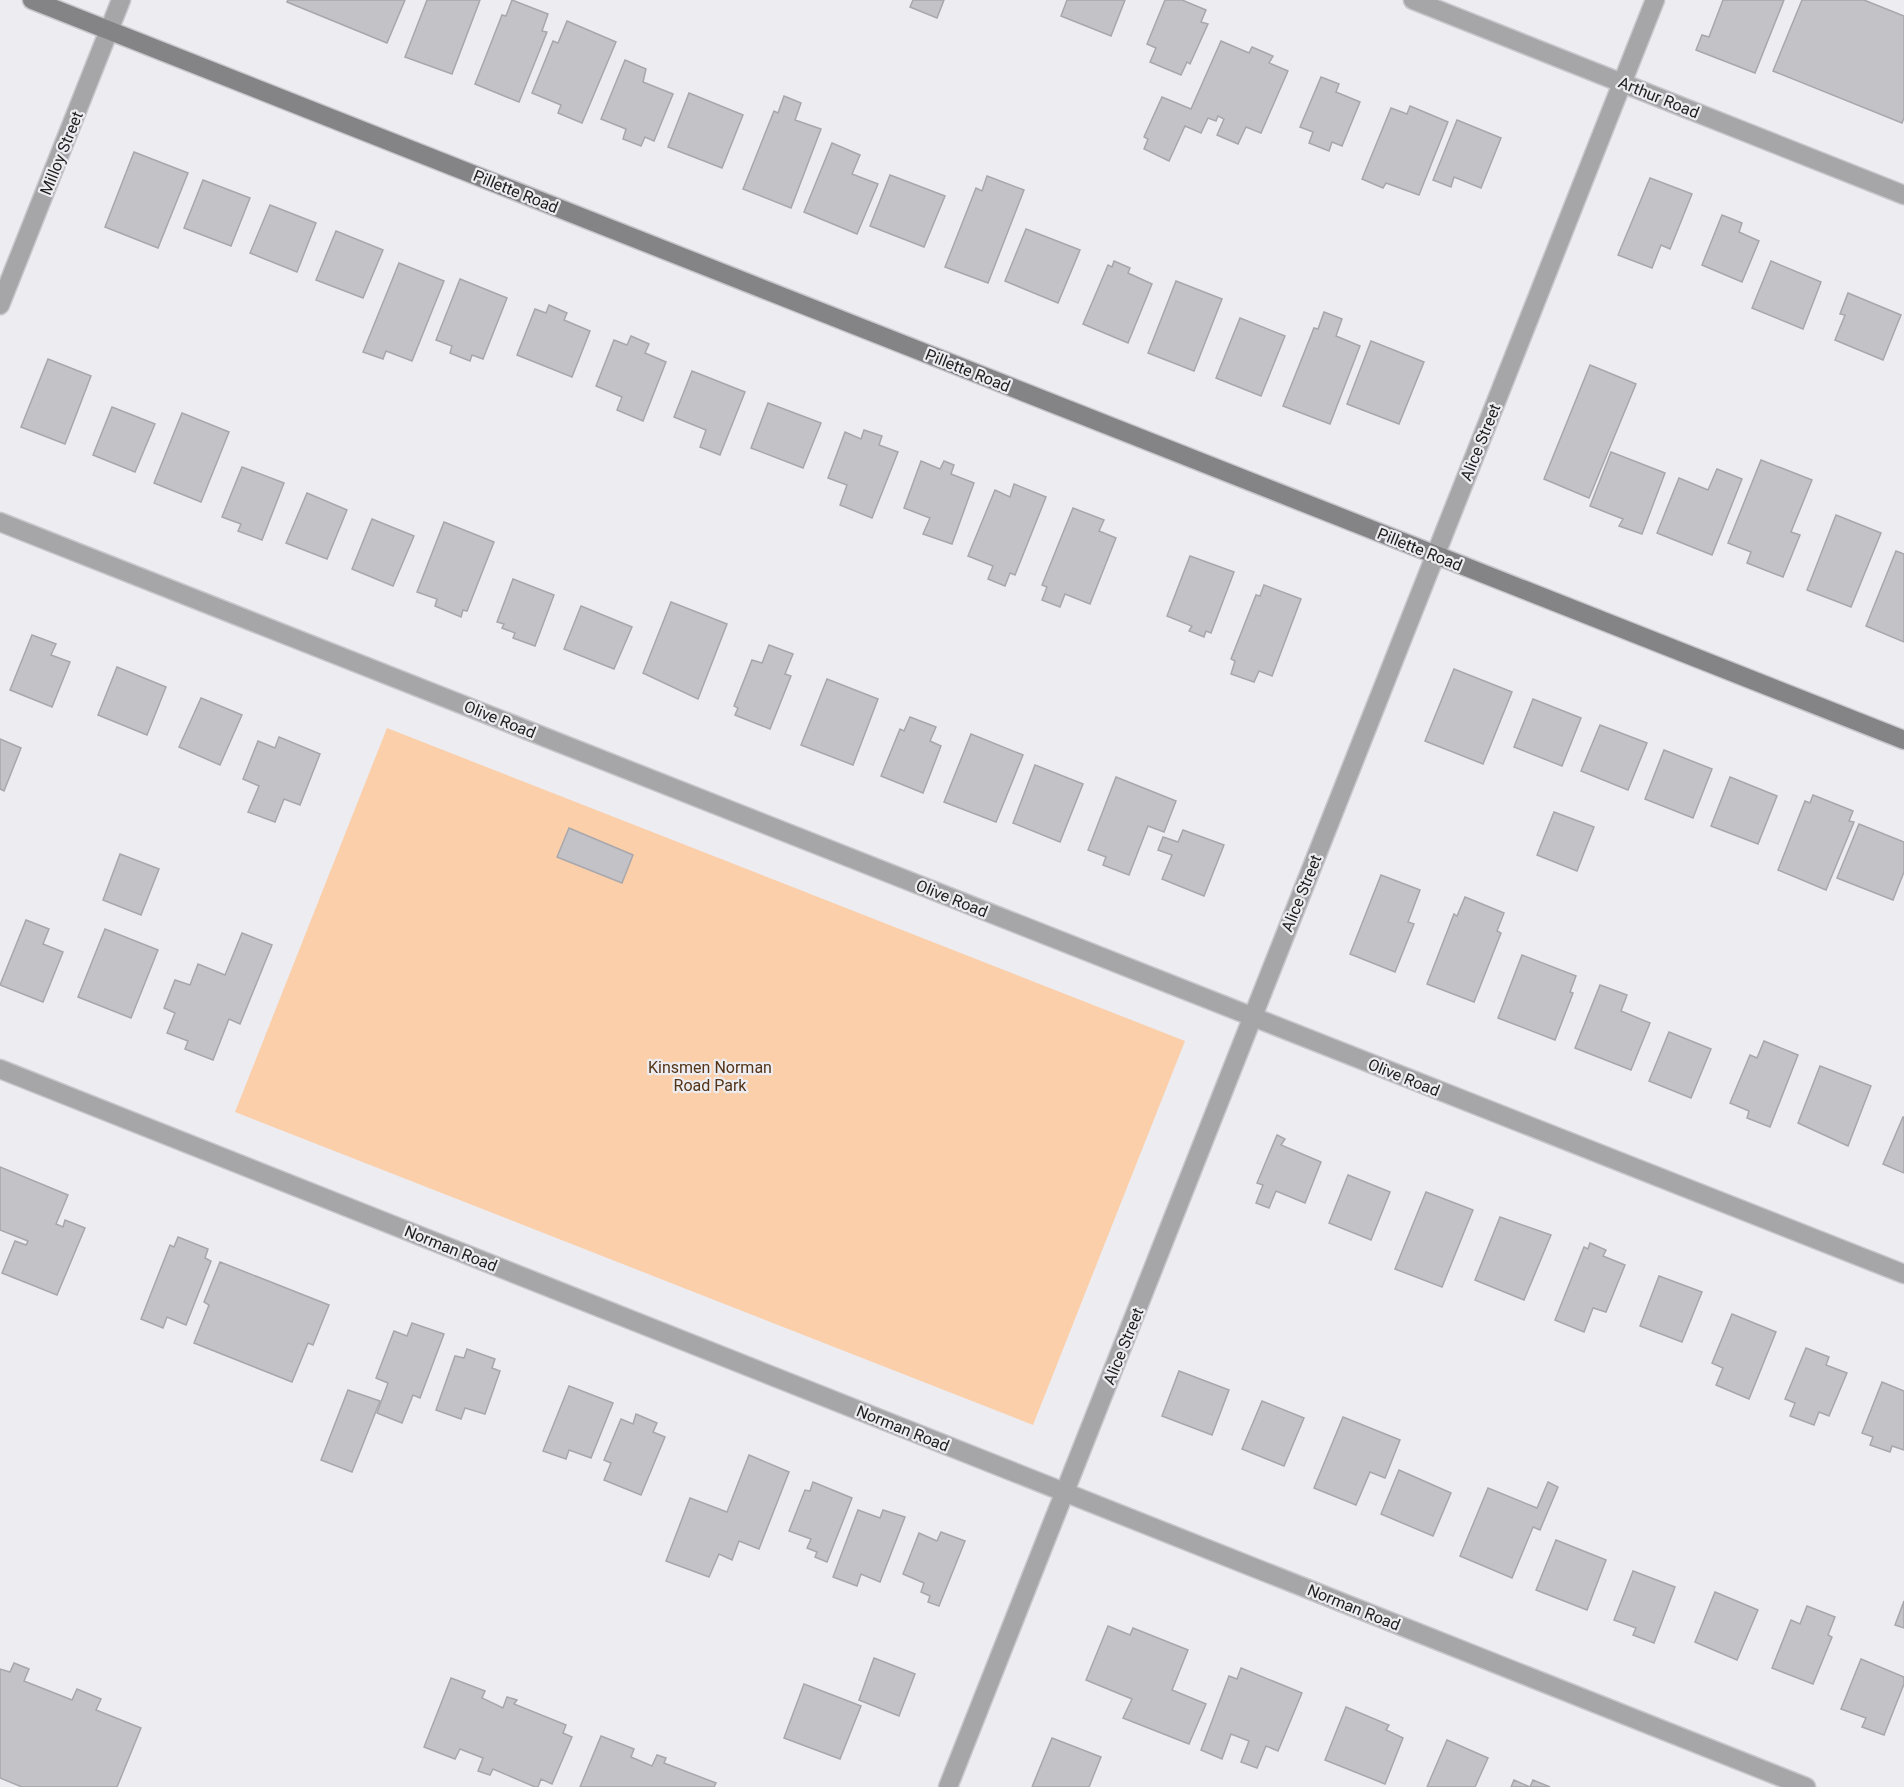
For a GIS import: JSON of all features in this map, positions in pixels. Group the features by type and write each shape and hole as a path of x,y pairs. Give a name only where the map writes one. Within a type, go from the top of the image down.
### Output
{"street":[{"name":"Pillette Road","path":"32,0 1904,740"},
{"name":"Milloy Street","path":"0,305 121,0"},
{"name":"Arthur Road","path":"1413,0 1904,195"},
{"name":"Alice Street","path":"948,1787 1655,0"},
{"name":"Olive Road","path":"0,522 1904,1274"},
{"name":"Norman Road","path":"0,1068 1806,1787"}],"green space":[{"name":"Kinsmen Norman Road Park","path":"387,728 1185,1041 1033,1425 235,1112"}],"building":[{"path":"288,0 405,0 387,43 287,2"},
{"path":"427,0 480,0 452,74 405,57"},
{"path":"512,0 548,14 542,31 547,32 519,102 475,84 502,15 506,16"},
{"path":"913,0 944,0 937,18 910,7"},
{"path":"1067,0 1125,0 1111,36 1061,16"},
{"path":"1165,0 1182,0 1206,10 1201,22 1208,24 1190,64 1187,62 1181,75 1150,62 1156,48 1147,44"},
{"path":"1723,0 1784,0 1755,73 1696,50 1702,35 1709,37"},
{"path":"1802,0 1864,0 1904,16 1904,118 1902,123 1773,71"},
{"path":"567,21 616,42 582,123 558,113 561,105 532,93 553,41 558,43"},
{"path":"1221,41 1249,53 1252,47 1273,56 1269,63 1288,71 1261,133 1246,127 1238,144 1217,135 1224,119 1218,116 1216,121 1208,118 1201,133 1185,126 1169,161 1144,149 1148,139 1144,137 1162,97 1191,109"},
{"path":"625,60 646,69 643,82 673,94 654,141 645,137 641,146 623,139 626,129 601,119"},
{"path":"1321,77 1339,84 1336,92 1360,102 1342,146 1332,142 1329,151 1309,143 1313,132 1300,127"},
{"path":"689,93 743,115 722,168 668,147"},
{"path":"784,96 801,103 795,120 821,129 791,208 743,189 774,111 778,113"},
{"path":"1410,106 1448,122 1419,195 1386,183 1383,188 1362,179 1391,108 1407,114"},
{"path":"1457,120 1501,138 1481,188 1454,177 1451,187 1433,180"},
{"path":"832,143 860,155 852,174 878,184 857,234 804,212"},
{"path":"134,152 188,173 158,248 105,227"},
{"path":"890,175 945,196 924,247 870,226"},
{"path":"987,176 1024,190 988,283 945,267 976,188 982,191"},
{"path":"1650,178 1692,194 1670,249 1661,245 1652,268 1618,255"},
{"path":"203,180 250,198 231,246 184,228"},
{"path":"270,205 316,223 297,272 250,253"},
{"path":"1722,215 1742,223 1739,232 1759,241 1742,282 1702,265"},
{"path":"1026,229 1080,250 1058,303 1005,281"},
{"path":"336,231 383,250 363,298 316,280"},
{"path":"1114,261 1130,268 1128,273 1152,284 1128,343 1083,324 1108,265 1112,267"},
{"path":"1771,261 1821,282 1803,329 1752,308"},
{"path":"399,263 444,281 412,361 386,351 383,359 363,352"},
{"path":"460,279 507,298 483,359 472,355 470,361 450,353 452,346 436,340"},
{"path":"1176,281 1222,299 1194,371 1148,353"},
{"path":"1848,293 1901,315 1883,360 1835,340 1845,315 1840,314"},
{"path":"549,305 567,313 564,320 590,331 572,377 517,355 535,309 546,313"},
{"path":"1324,312 1342,319 1336,336 1360,346 1330,424 1283,406 1314,328 1318,329"},
{"path":"1240,318 1285,336 1261,396 1216,378"},
{"path":"631,336 649,344 645,353 666,362 643,421 617,410 622,397 596,386 614,340 627,345"},
{"path":"1371,341 1424,362 1399,424 1347,404"},
{"path":"48,359 91,376 65,444 21,427"},
{"path":"1590,365 1636,384 1589,498 1544,479"},
{"path":"692,371 745,392 720,455 700,447 706,430 674,417"},
{"path":"768,403 821,423 803,468 751,448"},
{"path":"112,407 155,424 135,472 93,455"},
{"path":"182,413 229,432 201,502 154,483"},
{"path":"864,430 882,436 879,445 898,452 872,518 840,505 847,485 828,478 845,432 861,439"},
{"path":"1611,452 1665,473 1642,534 1619,526 1623,519 1590,506"},
{"path":"1761,460 1812,480 1791,532 1800,535 1783,577 1747,563 1751,552 1728,543"},
{"path":"921,461 940,469 944,461 954,465 951,474 974,483 952,544 923,534 930,518 904,508"},
{"path":"242,467 284,483 262,540 238,531 241,524 222,517"},
{"path":"1717,469 1742,479 1712,555 1657,533 1679,478 1708,490"},
{"path":"1014,484 1046,497 1015,575 1010,573 1005,586 988,579 993,566 968,556 995,490 1010,497"},
{"path":"307,493 347,510 327,559 286,543"},
{"path":"1073,508 1104,520 1099,531 1116,538 1090,604 1065,594 1060,607 1042,600 1047,587 1042,585"},
{"path":"1836,515 1881,533 1851,607 1807,590"},
{"path":"372,519 414,536 393,586 352,569"},
{"path":"444,522 494,542 467,611 463,610 461,617 435,606 437,599 417,592"},
{"path":"1896,551 1904,554 1904,642 1866,626"},
{"path":"1190,556 1234,572 1211,633 1206,631 1204,637 1189,631 1192,626 1167,616"},
{"path":"513,579 554,595 535,646 513,638 515,633 502,628 504,624 497,622"},
{"path":"1264,585 1301,599 1272,676 1259,671 1254,682 1231,674 1235,661 1231,659 1256,595 1260,596"},
{"path":"671,602 727,624 698,699 643,673"},
{"path":"581,606 632,627 614,669 564,649"},
{"path":"32,635 56,644 51,655 70,662 52,707 10,690"},
{"path":"769,645 793,654 785,674 791,676 770,729 735,715 738,708 734,706 752,660 762,663"},
{"path":"117,667 166,687 147,735 98,715"},
{"path":"1454,669 1512,692 1483,764 1425,741"},
{"path":"827,679 878,699 853,765 801,745"},
{"path":"201,698 242,715 220,765 179,747"},
{"path":"1533,699 1581,718 1562,766 1514,747"},
{"path":"910,717 936,727 930,741 941,746 923,793 881,776 900,729 904,731"},
{"path":"1600,725 1647,743 1628,790 1581,771"},
{"path":"971,734 1023,755 996,822 944,802"},
{"path":"279,737 320,754 300,805 284,799 275,822 248,812 259,786 243,779 258,741 275,748"},
{"path":"0,739 21,748 4,791 0,789"},
{"path":"1664,750 1712,769 1693,818 1645,799"},
{"path":"1035,765 1083,784 1060,842 1013,823"},
{"path":"1116,777 1176,801 1164,832 1148,826 1129,875 1103,865 1106,857 1088,850"},
{"path":"1730,777 1777,796 1758,844 1711,826"},
{"path":"1813,795 1853,811 1849,821 1854,822 1826,890 1778,870 1805,801 1810,803"},
{"path":"1554,812 1594,827 1577,871 1537,855"},
{"path":"1859,824 1904,842 1904,872 1893,900 1837,878"},
{"path":"569,828 633,855 622,883 557,857"},
{"path":"1183,830 1224,845 1204,896 1162,879 1172,855 1158,850 1163,837 1178,842"},
{"path":"120,854 159,869 141,915 103,900"},
{"path":"1381,875 1420,890 1408,922 1414,924 1395,972 1350,954"},
{"path":"1465,897 1504,913 1497,931 1501,933 1474,1002 1427,984 1454,914 1457,916"},
{"path":"26,920 49,929 43,944 63,952 43,1002 0,985"},
{"path":"105,929 158,950 131,1018 78,997"},
{"path":"242,933 272,945 240,1024 229,1019 213,1060 185,1049 188,1041 167,1033 175,1013 164,1008 175,980 190,985 198,964 225,975"},
{"path":"1522,955 1576,976 1570,992 1573,993 1555,1040 1498,1018"},
{"path":"1600,985 1627,995 1621,1011 1650,1023 1631,1070 1575,1048"},
{"path":"1669,1032 1711,1049 1691,1098 1649,1081"},
{"path":"1764,1041 1798,1055 1770,1127 1747,1118 1749,1111 1730,1103 1750,1055 1757,1058"},
{"path":"1820,1066 1871,1086 1848,1146 1798,1123"},
{"path":"1904,1117 1904,1173 1883,1164"},
{"path":"1277,1135 1285,1139 1281,1145 1321,1162 1305,1203 1276,1191 1269,1208 1256,1203 1263,1185 1257,1183"},
{"path":"0,1167 68,1195 56,1224 63,1227 65,1220 85,1228 57,1295 2,1273 15,1241 26,1245 28,1241 0,1230"},
{"path":"1348,1175 1390,1192 1371,1240 1329,1223"},
{"path":"1426,1192 1473,1210 1442,1287 1395,1269"},
{"path":"1500,1217 1551,1235 1524,1300 1475,1280"},
{"path":"178,1237 208,1249 205,1258 211,1261 186,1325 167,1317 163,1328 141,1319 170,1245 174,1247"},
{"path":"1590,1243 1606,1250 1603,1256 1625,1265 1606,1312 1593,1308 1584,1332 1555,1320 1584,1247 1588,1249"},
{"path":"220,1262 329,1305 313,1345 308,1343 292,1382 194,1343 209,1305 204,1302"},
{"path":"1659,1276 1702,1292 1682,1342 1640,1326"},
{"path":"1732,1314 1776,1332 1749,1399 1716,1385 1723,1368 1712,1363"},
{"path":"412,1323 444,1334 420,1398 413,1395 402,1423 377,1413 388,1383 376,1378 394,1331 407,1336"},
{"path":"1806,1348 1829,1357 1826,1365 1847,1373 1829,1416 1819,1412 1814,1425 1790,1416 1795,1403 1785,1399"},
{"path":"467,1349 495,1359 492,1368 500,1371 485,1414 465,1408 461,1419 436,1410 455,1356 464,1358"},
{"path":"1179,1371 1229,1390 1212,1435 1162,1416"},
{"path":"1882,1382 1904,1391 1904,1450 1892,1446 1890,1452 1870,1445 1873,1437 1862,1433"},
{"path":"569,1386 613,1403 591,1458 569,1450 566,1459 543,1451"},
{"path":"348,1390 380,1401 352,1472 321,1460"},
{"path":"1262,1401 1304,1418 1284,1466 1242,1449"},
{"path":"636,1414 657,1423 653,1432 665,1437 641,1495 604,1480 611,1463 604,1460 621,1419 633,1424"},
{"path":"1343,1417 1400,1440 1385,1478 1370,1472 1356,1505 1314,1488"},
{"path":"749,1455 789,1472 759,1549 739,1541 732,1560 719,1554 709,1577 666,1561 690,1498 727,1512"},
{"path":"1399,1470 1451,1493 1433,1536 1381,1514"},
{"path":"813,1482 852,1498 827,1562 815,1557 817,1552 807,1548 811,1539 789,1531 805,1490 810,1491"},
{"path":"1548,1482 1558,1487 1540,1530 1533,1527 1512,1578 1460,1556 1488,1488 1537,1508"},
{"path":"858,1510 880,1518 883,1510 905,1517 880,1582 861,1574 857,1586 833,1577"},
{"path":"941,1532 965,1541 939,1606 928,1602 930,1596 921,1592 924,1583 903,1574 919,1533 937,1541"},
{"path":"1556,1540 1606,1560 1587,1610 1536,1590"},
{"path":"1633,1571 1675,1587 1654,1643 1633,1635 1636,1628 1614,1620"},
{"path":"1715,1592 1758,1610 1737,1660 1695,1642"},
{"path":"1904,1601 1904,1628 1895,1625"},
{"path":"1807,1606 1835,1617 1828,1635 1832,1637 1813,1684 1772,1668 1791,1620 1800,1624"},
{"path":"1108,1626 1130,1635 1133,1628 1188,1650 1172,1690 1206,1704 1189,1744 1123,1718 1132,1699 1086,1680"},
{"path":"874,1658 915,1674 899,1716 859,1700"},
{"path":"1861,1659 1904,1677 1904,1684 1884,1735 1862,1727 1866,1718 1841,1709"},
{"path":"14,1663 29,1669 24,1681 72,1700 77,1689 101,1699 96,1710 141,1728 117,1787 22,1787 0,1778 0,1669 10,1672"},
{"path":"1241,1668 1302,1693 1278,1751 1266,1746 1257,1768 1241,1762 1249,1741 1231,1734 1222,1759 1201,1750 1229,1676 1237,1679"},
{"path":"451,1678 485,1691 482,1698 503,1708 507,1697 517,1700 514,1704 566,1725 563,1733 572,1737 552,1784 541,1779 538,1787 535,1787 493,1769 490,1775 478,1771 483,1758 460,1749 455,1759 424,1747"},
{"path":"804,1684 861,1706 840,1759 784,1738"},
{"path":"1346,1707 1389,1725 1386,1730 1403,1738 1385,1784 1325,1760"},
{"path":"601,1736 634,1749 631,1757 652,1766 657,1755 666,1758 664,1763 716,1783 714,1787 580,1787"},
{"path":"1052,1738 1101,1757 1089,1787 1032,1787"},
{"path":"1447,1740 1488,1758 1475,1787 1427,1787"},
{"path":"1514,1780 1530,1787 1511,1787"},
{"path":"1533,1780 1550,1787 1530,1787"}]}
